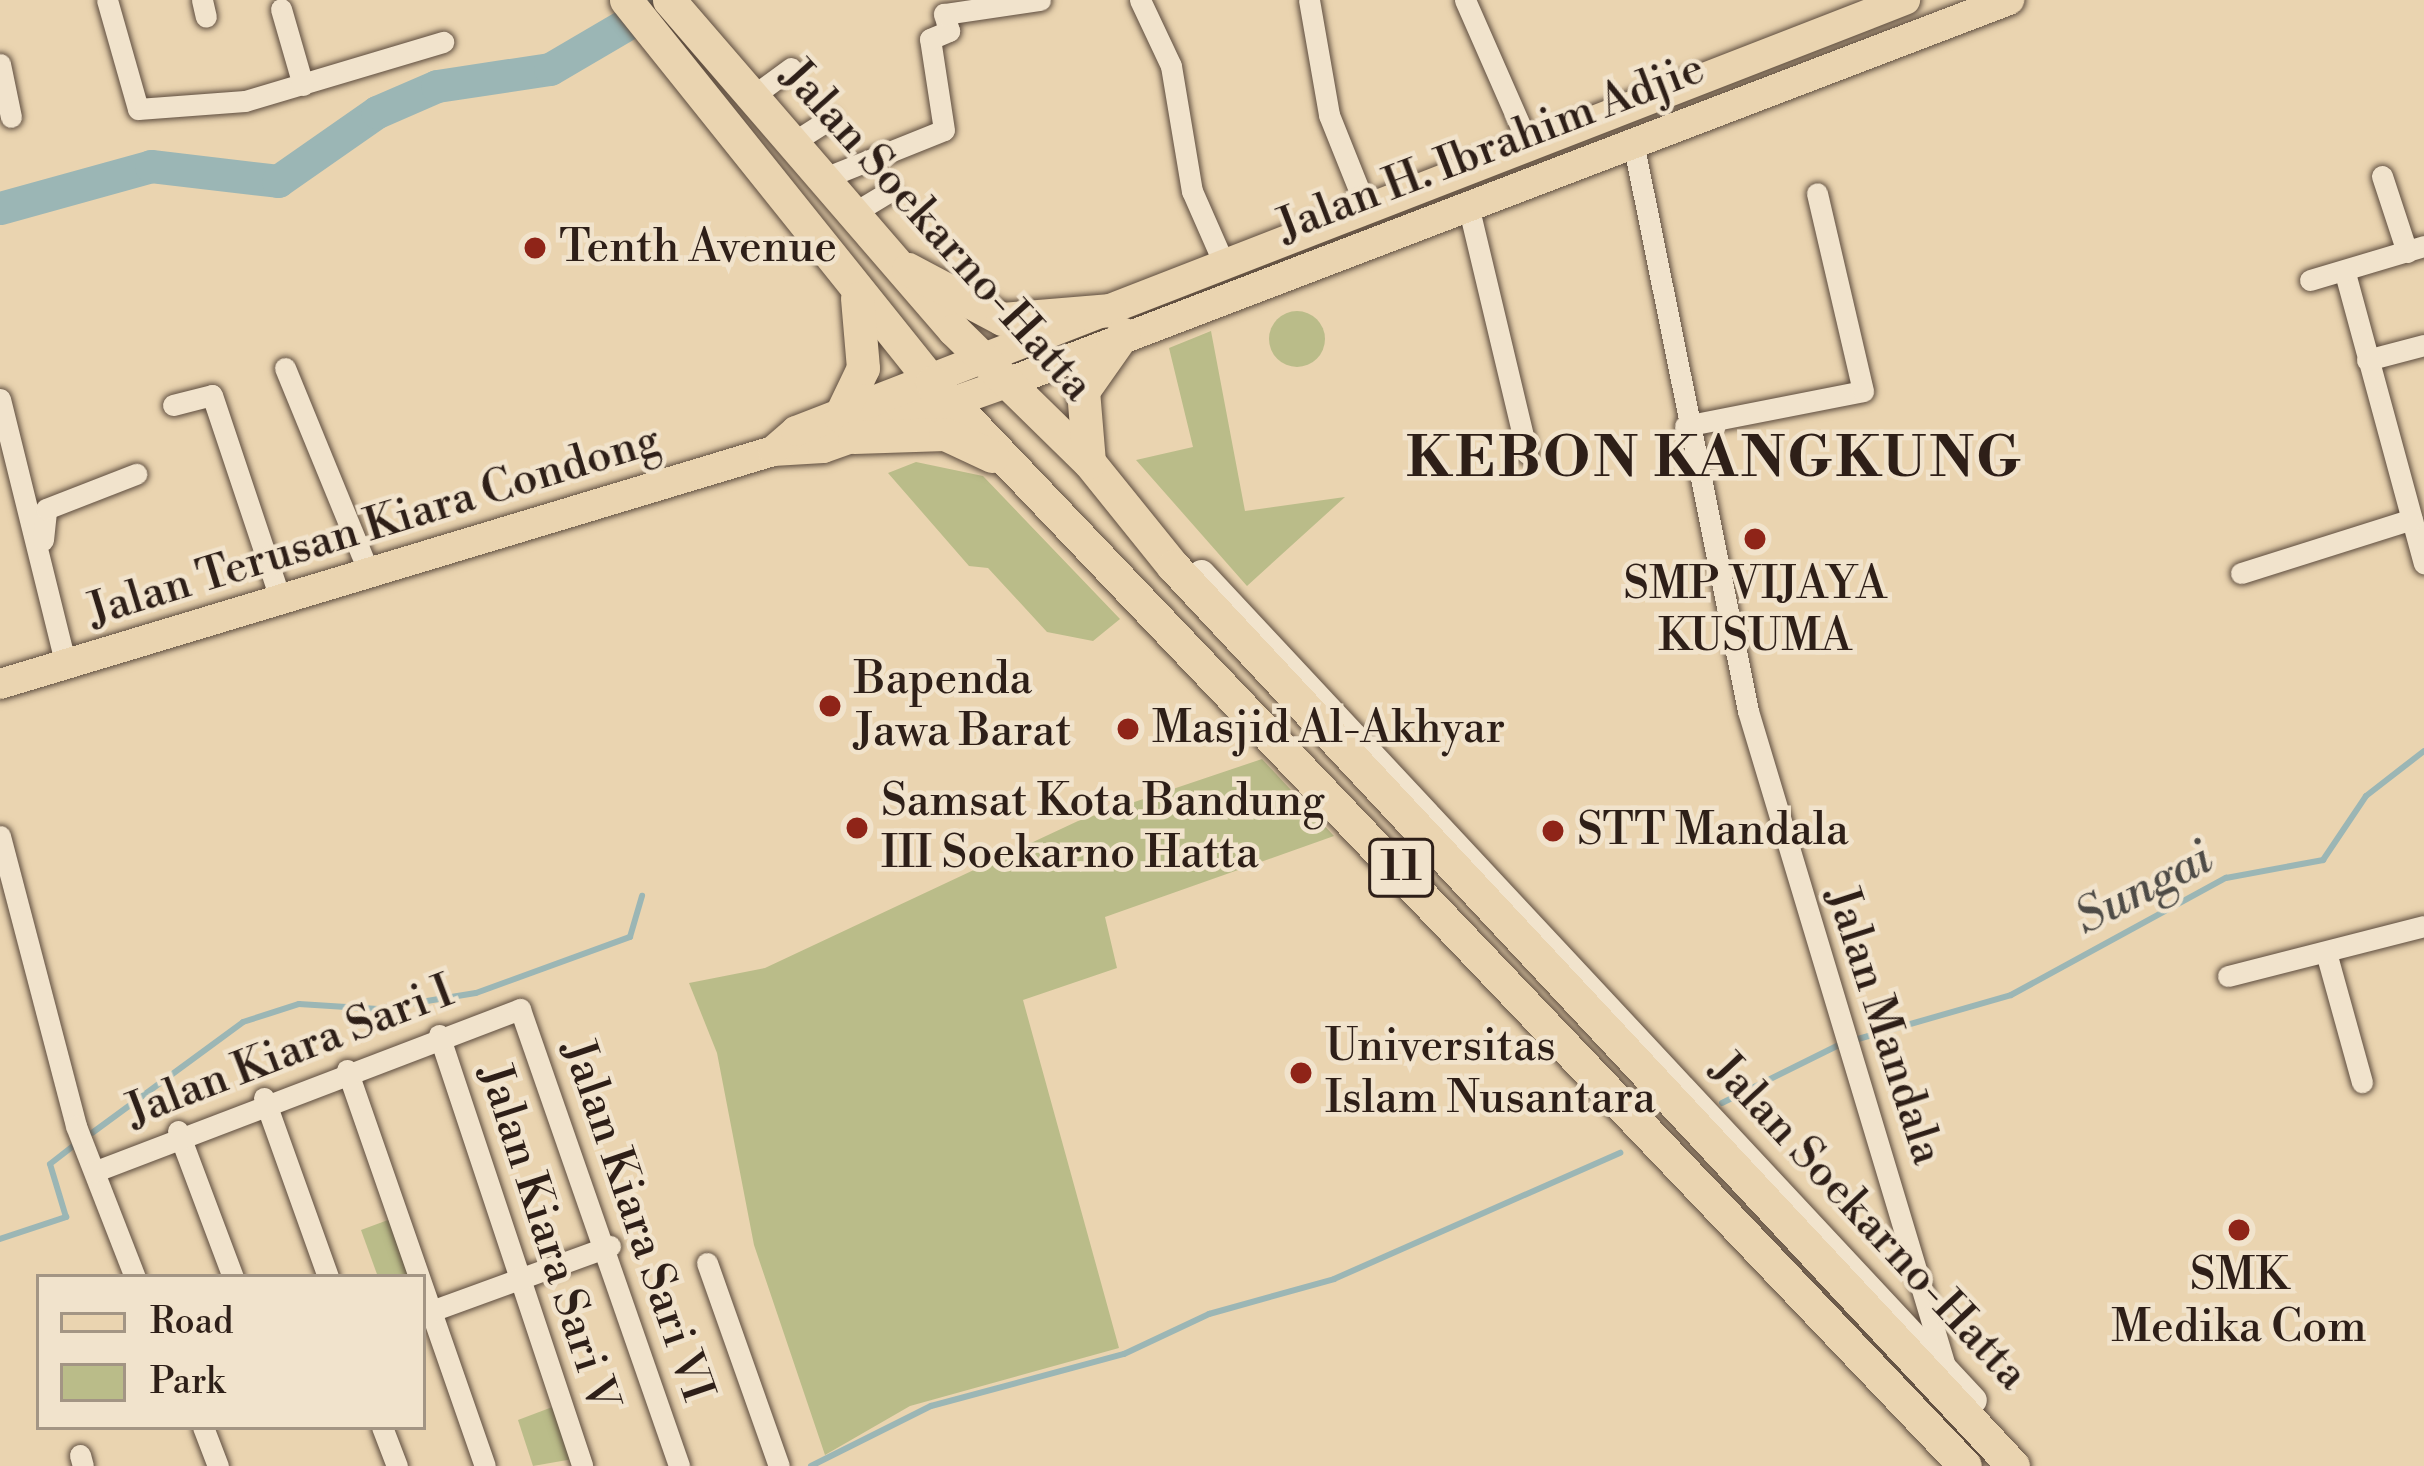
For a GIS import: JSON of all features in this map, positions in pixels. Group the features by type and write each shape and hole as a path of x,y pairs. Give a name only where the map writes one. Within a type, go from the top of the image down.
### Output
{"highway":[{"name":"Jalan Soekarno-Hatta","path":"626,0 857,296 942,392 1099,550 1965,1466"},
{"name":"Jalan Soekarno-Hatta","path":"669,0 896,263 1142,520 1173,566 2013,1466"},
{"path":"896,263 1002,319 1117,322 1083,391 1089,462"},
{"path":"857,296 863,368 847,426 945,434 1046,497"}],"main road":[{"name":"Jalan H. Ibrahim Adjie","path":"1117,322 1225,266 1529,146 1854,9 1905,0"},
{"name":"Jalan H. Ibrahim Adjie","path":"942,392 1117,322 1468,205 2009,0"},
{"path":"1854,9 1872,51"},
{"name":"Jalan Terusan Kiara Condong","path":"0,684 773,451 942,392"},
{"name":"Jalan Soekarno-Hatta","path":"1142,520 1323,698 2032,1466"},
{"name":"Jalan Soekarno-Hatta","path":"1099,550 1128,595 1947,1466"}],"street":[{"path":"107,0 130,100 158,110 303,85 443,42"},
{"path":"822,179 882,146 944,130 930,39 949,31 944,14 1040,0"},
{"path":"1140,0 1171,66 1192,190 1225,266"},
{"path":"1311,0 1329,115 1367,210"},
{"path":"1465,0 1529,146"},
{"path":"281,9 303,85"},
{"path":"0,64 11,117"},
{"path":"753,96 791,68"},
{"path":"792,143 828,120"},
{"name":"Jalan Mandala","path":"1633,142 1685,426 1806,925 1863,1067 1946,1370"},
{"path":"2309,280 2416,249 2382,176"},
{"path":"853,214 890,191"},
{"path":"1685,426 1863,391 1817,193"},
{"path":"1468,205 1527,453"},
{"path":"2345,273 2424,563"},
{"path":"2367,360 2424,345"},
{"path":"286,368 370,572"},
{"path":"173,406 212,395 281,601"},
{"path":"0,399 69,665"},
{"path":"69,665 41,514 136,474"},
{"path":"2241,573 2412,519"},
{"path":"0,836 96,1171 134,1274"},
{"path":"2228,976 2327,956 2424,926"},
{"path":"2327,956 2362,1082"},
{"name":"Jalan Kiara Sari I","path":"96,1171 178,1131 514,1009"},
{"name":"Jalan Kiara Sari VI","path":"514,1009 610,1246 679,1466"},
{"name":"Jalan Kiara Sari V","path":"439,1035 582,1466"},
{"path":"347,1070 417,1274"},
{"path":"264,1098 327,1274"},
{"path":"178,1131 232,1274"},
{"path":"485,1466 430,1312 610,1246"},
{"path":"707,1263 778,1466"},
{"path":"204,1430 218,1466"},
{"path":"383,1430 397,1466"}],"green space":[{"path":"1297,311 1317,319 1325,339 1317,359 1297,367 1277,359 1269,339 1277,319"},
{"path":"1211,331 1245,511 1345,497 1247,586 1136,460 1193,447 1169,348"},
{"path":"916,462 983,476 1120,619 1093,641 1047,632 988,568 969,566 888,473"},
{"path":"1262,759 1334,836 1105,917 1117,968 1023,1000 1119,1348 910,1406 825,1455 754,1245 717,1053 689,983 765,968 1078,821"},
{"path":"396,1217 417,1274 377,1274 361,1230"},
{"path":"555,1406 573,1459 533,1466 518,1420"}],"waterway":[{"path":"0,208 151,166 278,181 377,112 437,86 550,69 661,4"},
{"name":"Sungai","path":"1858,1039 2011,995 2226,878 2323,860 2366,796 2424,751"},
{"path":"92,1133 243,1022 299,1004 378,1009 476,993 630,937 642,896"},
{"path":"1722,1103 1839,1045"},
{"path":"0,1239 66,1217 50,1164 72,1147"},
{"path":"811,1466 931,1406 1124,1354 1209,1314 1334,1279 1620,1153"}],"place":[{"name":"Tenth Avenue","path":"535,248"},
{"name":"SMP VIJAYA KUSUMA","path":"1755,539"},
{"name":"Bapenda Jawa Barat","path":"830,706"},
{"name":"Masjid Al-Akhyar","path":"1128,729"},
{"name":"Samsat Kota Bandung III Soekarno Hatta","path":"857,828"},
{"name":"STT Mandala","path":"1553,831"},
{"name":"Universitas Islam Nusantara","path":"1301,1073"},
{"name":"SMK Medika Com","path":"2239,1230"}],"district":[{"name":"KEBON KANGKUNG","path":"1715,460"}]}
